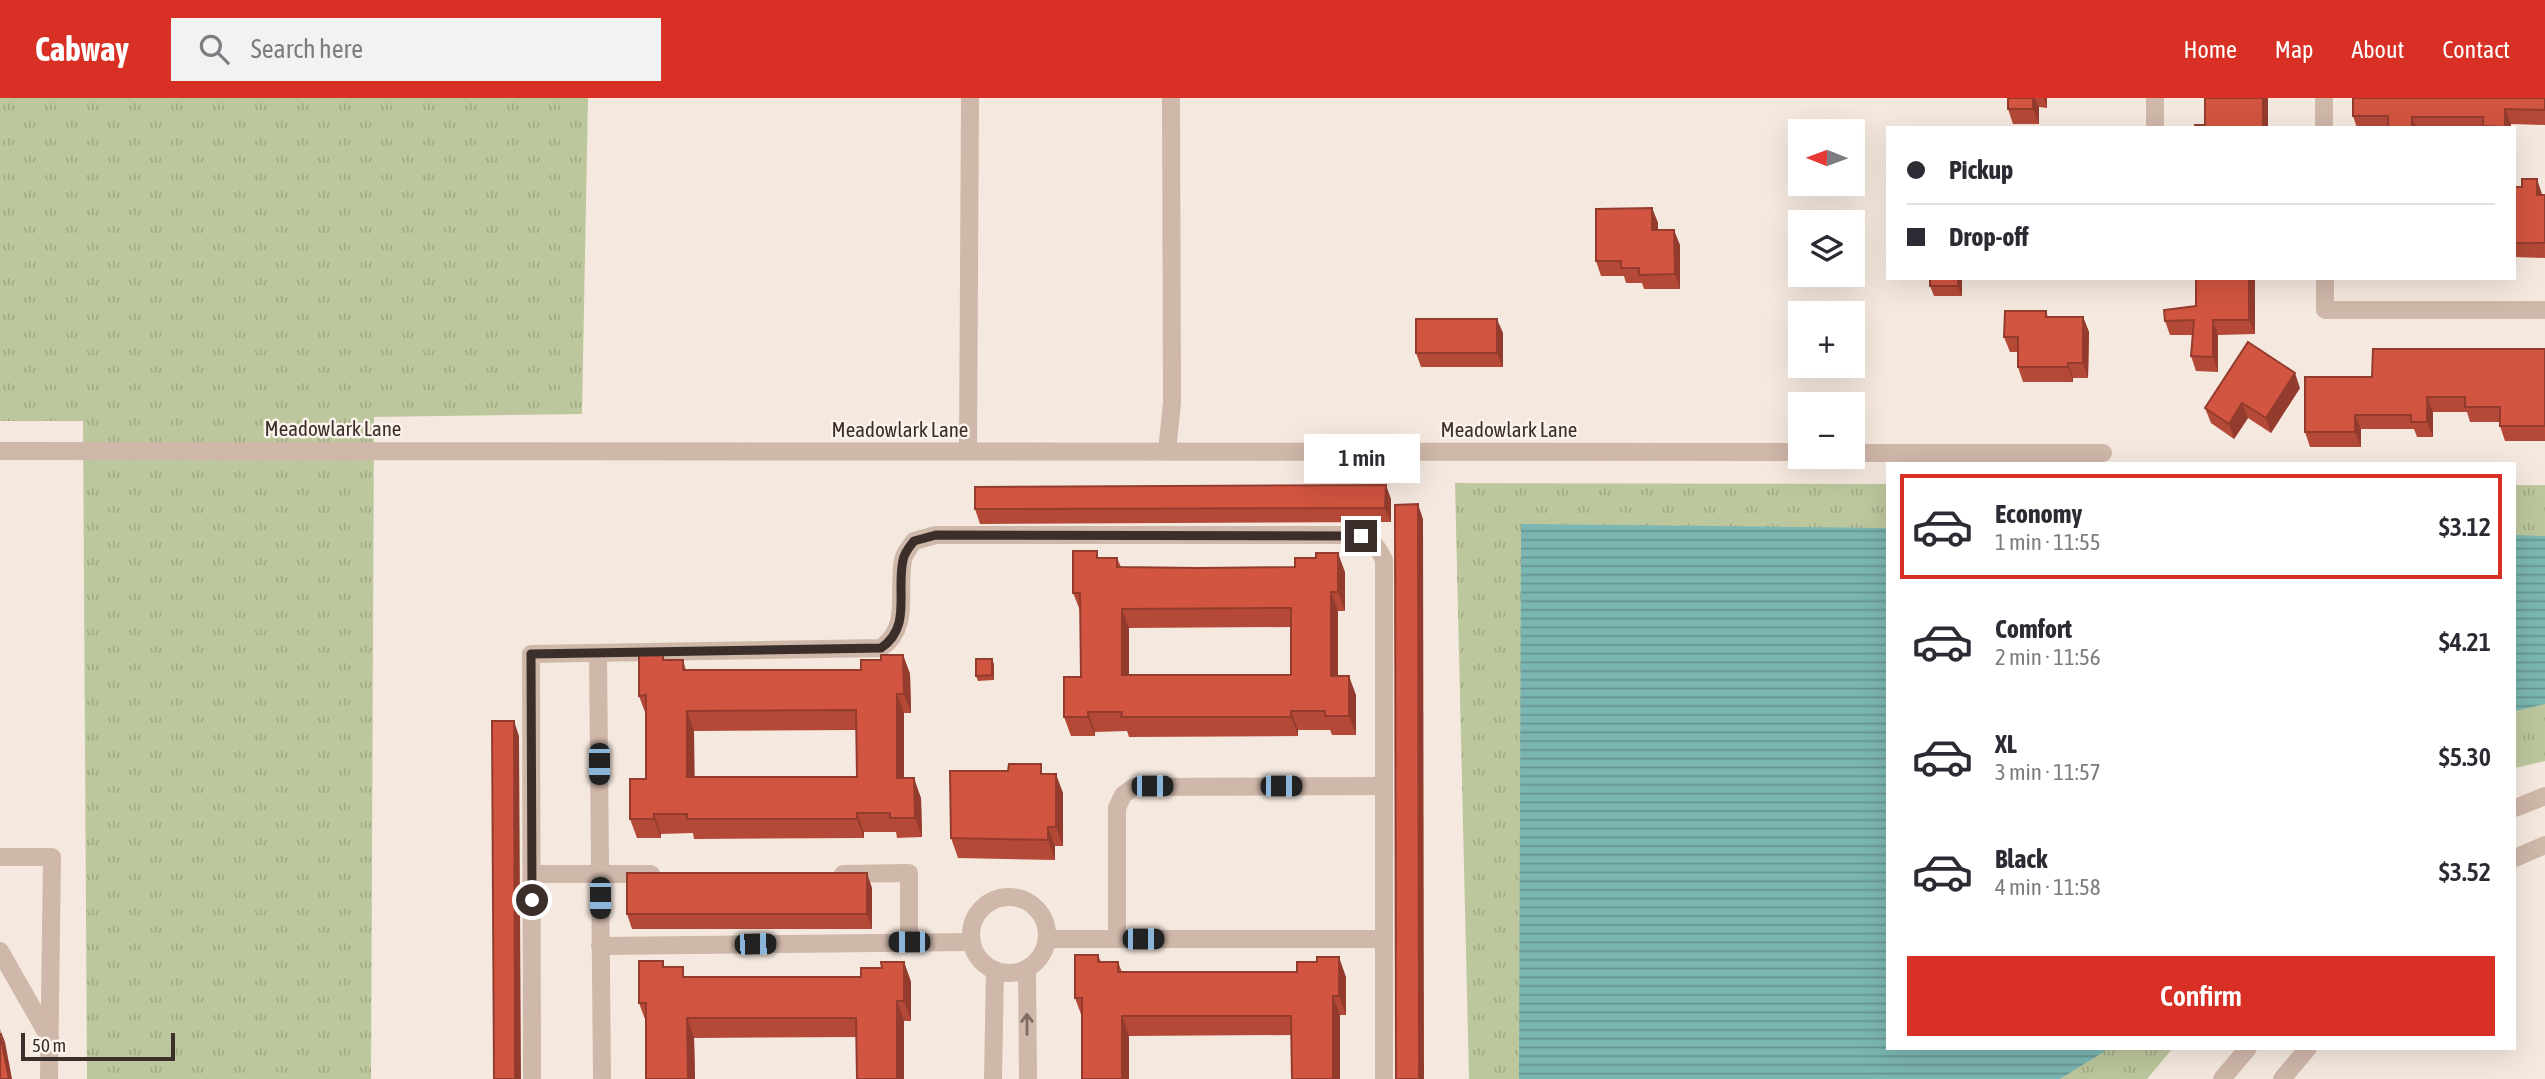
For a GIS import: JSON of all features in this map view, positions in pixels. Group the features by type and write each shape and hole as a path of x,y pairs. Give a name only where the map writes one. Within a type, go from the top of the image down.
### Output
{"street":[{"path":"968,451 970,98"},
{"path":"1167,451 1172,403 1171,98"},
{"path":"2155,98 2155,126"},
{"path":"2324,98 2324,126"},
{"path":"2325,280 2325,310 2545,310"},
{"name":"Meadowlark Lane","path":"0,451 1788,452"},
{"path":"1865,453 2103,453"},
{"path":"532,1079 531,654 881,648 893,640 900,624 903,558 914,541 936,535 1361,536 1377,545 1384,560 1384,1079"},
{"path":"598,653 601,1079"},
{"path":"1117,939 1117,808 1123,795 1134,788 1384,786"},
{"path":"2516,808 2545,796"},
{"path":"2516,858 2545,845"},
{"path":"0,857 52,857 49,1079"},
{"path":"828,874 909,873 909,942"},
{"path":"532,874 667,874"},
{"path":"1003,897 1027,901 1036,909 1044,918 1046,939 1043,953 1027,968 1006,973 984,964 972,942 972,930 982,908 1003,897"},
{"path":"1046,939 1384,939"},
{"path":"600,946 972,942"},
{"path":"0,951 50,1039"},
{"path":"1027,968 1028,1079"},
{"path":"993,1079 995,970"},
{"path":"2222,1079 2246,1050"},
{"path":"2282,1079 2306,1050"}],"green space":[{"path":"0,98 588,98 582,414 374,417 371,1079 87,1079 83,421 0,421"},
{"path":"1455,483 1886,484 1886,1050 2171,1050 2147,1079 1469,1079"},
{"path":"2516,485 2545,485 2545,761 2516,768"}],"water":[{"path":"1521,524 1886,528 1886,1050 2107,1050 2060,1079 1519,1079"},
{"path":"2516,535 2545,536 2545,704 2516,711"}],"building":[{"path":"2008,98 2033,98 2033,109 2008,109"},
{"path":"2205,98 2263,98 2263,126 2195,126 2205,125"},
{"path":"2353,98 2545,98 2545,110 2505,109 2505,126 2483,126 2483,117 2412,117 2412,126 2388,126 2388,116 2353,116"},
{"path":"2522,179 2537,179 2537,195 2545,195 2545,243 2516,243 2516,187 2522,187"},
{"path":"1652,208 1652,230 1674,230 1675,274 1639,275 1639,268 1621,268 1621,261 1596,261 1596,209"},
{"path":"1930,280 1958,280 1958,286 1930,286"},
{"path":"2196,280 2249,280 2249,320 2213,320 2213,357 2191,356 2194,320 2165,321 2164,310 2196,306"},
{"path":"2005,311 2046,311 2046,317 2083,317 2083,363 2068,363 2068,367 2018,367 2018,337 2004,337"},
{"path":"1416,319 1497,319 1497,353 1416,353"},
{"path":"2248,342 2295,373 2266,418 2242,403 2229,424 2205,408"},
{"path":"2373,349 2545,349 2545,426 2500,426 2500,407 2465,407 2465,397 2427,397 2427,422 2411,422 2411,415 2355,415 2355,432 2305,432 2305,377 2372,377"},
{"path":"1386,485 1385,508 975,509 975,487"},
{"path":"1418,504 1419,1079 1396,1079 1395,505"},
{"path":"1073,551 1097,551 1097,558 1117,558 1117,567 1198,568 1295,567 1295,558 1316,558 1316,553 1338,553 1338,592 1331,592 1331,676 1349,676 1349,716 1325,716 1325,711 1291,711 1291,717 1121,717 1122,712 1088,712 1088,717 1064,717 1064,677 1081,677 1080,593 1073,593","holes":["1291,608 1291,675 1122,675 1122,609"]},
{"path":"639,653 663,653 663,660 683,660 683,670 861,670 861,660 881,660 881,655 903,655 904,694 897,694 897,778 914,778 915,818 890,818 890,813 857,813 857,819 687,819 687,814 654,814 654,819 630,819 630,779 646,779 646,695 639,696","holes":["856,710 857,777 687,777 687,711"]},
{"path":"976,659 992,659 992,675 976,676"},
{"path":"492,721 514,721 515,1079 494,1079"},
{"path":"1009,764 1041,764 1041,774 1056,774 1056,827 1048,827 1048,840 951,838 950,771 1008,771"},
{"path":"627,873 867,873 867,914 627,914"},
{"path":"1075,955 1098,955 1098,962 1118,962 1118,972 1297,972 1297,962 1317,962 1317,957 1339,957 1339,996 1333,996 1333,1079 1292,1079 1291,1016 1122,1016 1122,1079 1082,1079 1082,998 1075,998"},
{"path":"639,961 663,961 663,967 683,967 683,977 861,977 861,968 882,968 881,962 904,962 904,1001 897,1001 897,1079 857,1079 856,1018 687,1018 688,1079 646,1079 646,1003 639,1003"},
{"path":"0,1033 9,1079 0,1079"}],"route":[{"path":"532,900 531,654 881,648 893,640 900,624 903,558 914,541 936,535 1361,536"}]}
